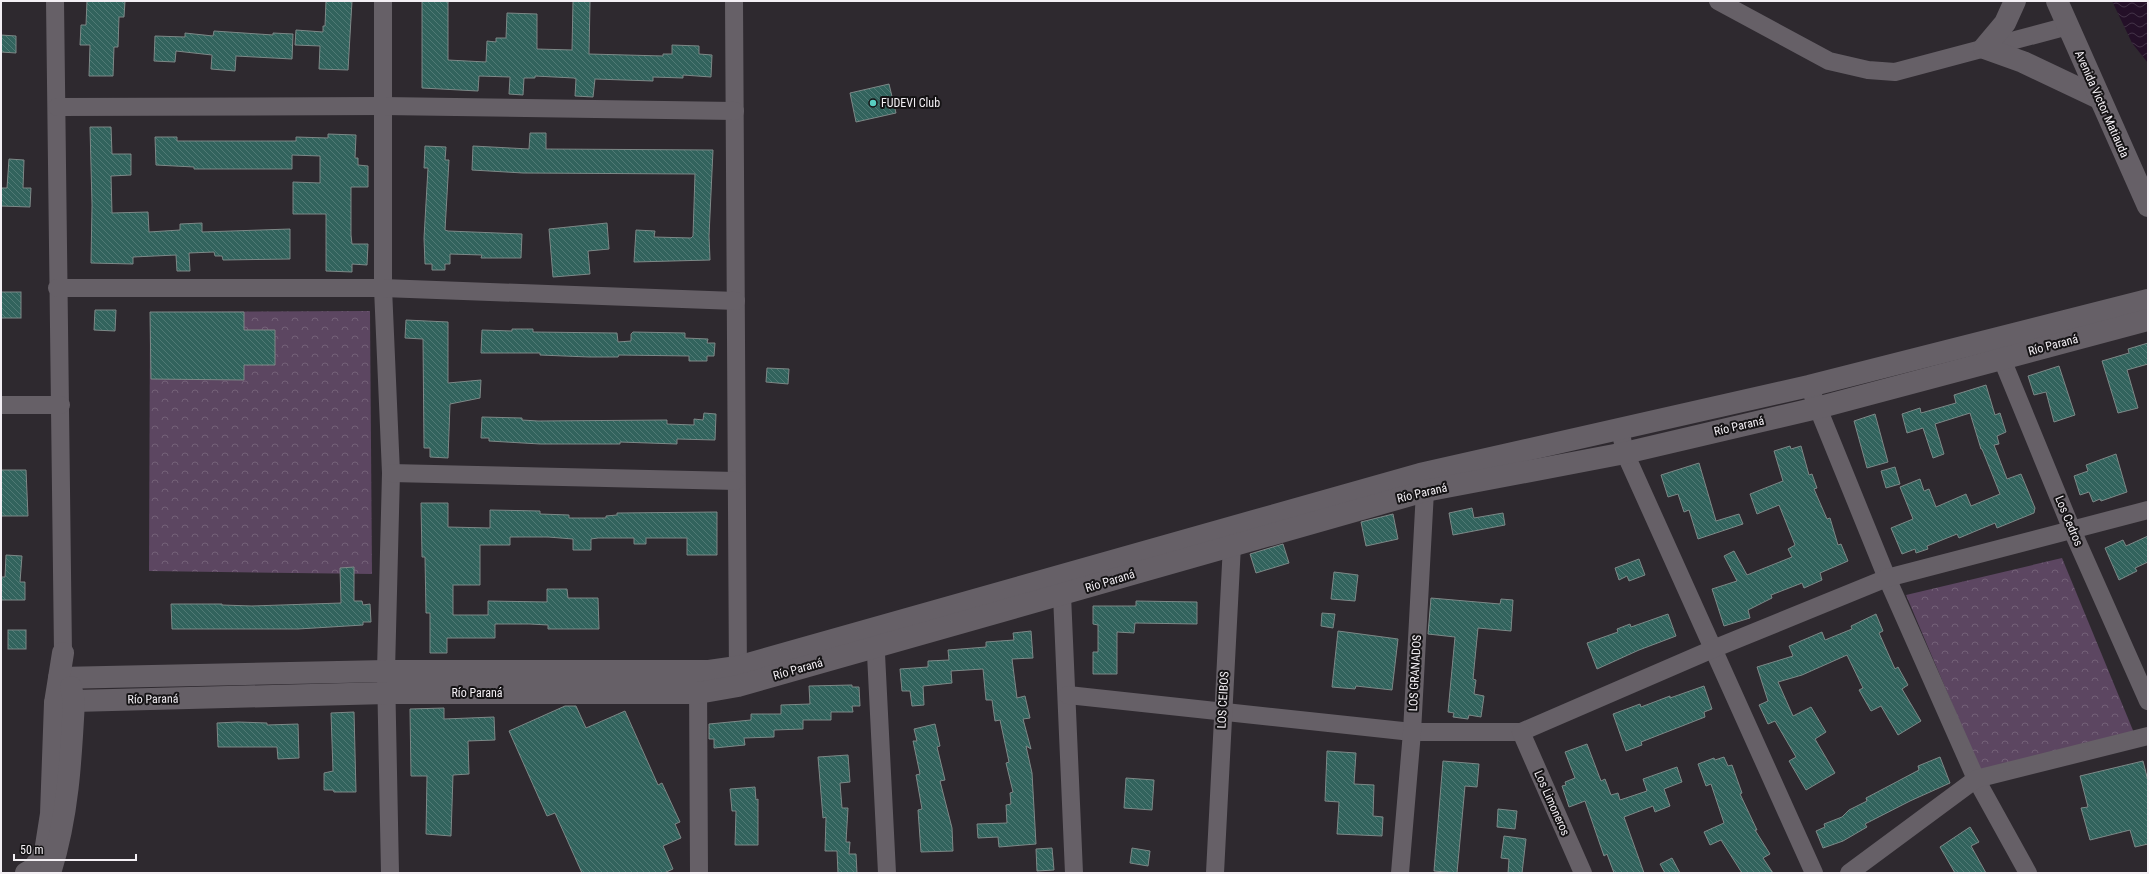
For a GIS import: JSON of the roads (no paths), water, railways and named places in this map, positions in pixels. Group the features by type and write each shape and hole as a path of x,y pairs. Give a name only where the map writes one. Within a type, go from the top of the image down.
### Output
{"street":[{"path":"50,873 57,850 69,788 62,653 61,405 58,288 55,1"},
{"path":"383,1 383,288 391,473 386,671 390,873"},
{"path":"734,1 738,676"},
{"path":"1718,1 1829,61 1868,70 1895,72 2068,26"},
{"path":"1984,48 2005,23 2015,1"},
{"name":"Avenida Victor Matiauda","path":"2057,1 2148,206"},
{"path":"1984,48 2023,62 2099,98"},
{"path":"57,107 383,106 735,111"},
{"path":"58,288 383,288 736,301"},
{"name":"Río Paraná","path":"64,702 387,693 698,693 738,676 1060,586 1230,536 1620,429 1809,386 2148,300"},
{"name":"Río Paraná","path":"1422,483 1625,453 1817,408 2148,320"},
{"name":"Los Cedros","path":"1994,339 2072,530 2148,701"},
{"path":"1809,386 1887,578 1976,779 2028,873"},
{"path":"1,405 61,405"},
{"path":"1620,429 1625,453 1814,873"},
{"path":"391,473 736,481"},
{"name":"LOS GRANADOS","path":"1400,873 1412,732 1422,483"},
{"path":"1068,695 1412,732 1522,732 1713,649 1887,578 2148,510"},
{"name":"LOS CEIBOS","path":"1215,873 1230,536"},
{"path":"1060,586 1068,695 1074,873"},
{"path":"875,638 887,873"},
{"name":"Río Paraná","path":"64,678 386,671 698,671 738,676"},
{"path":"698,671 699,873"},
{"path":"26,873 33,869 44,852 51,814 64,702"},
{"name":"Los Limoneros","path":"1522,732 1583,873"},
{"path":"1849,873 1976,779 2148,736"}],"water":[{"path":"2112,1 2148,1 2148,63 2132,43"}],"place":[{"name":"FUDEVI Club","path":"873,103"}]}
